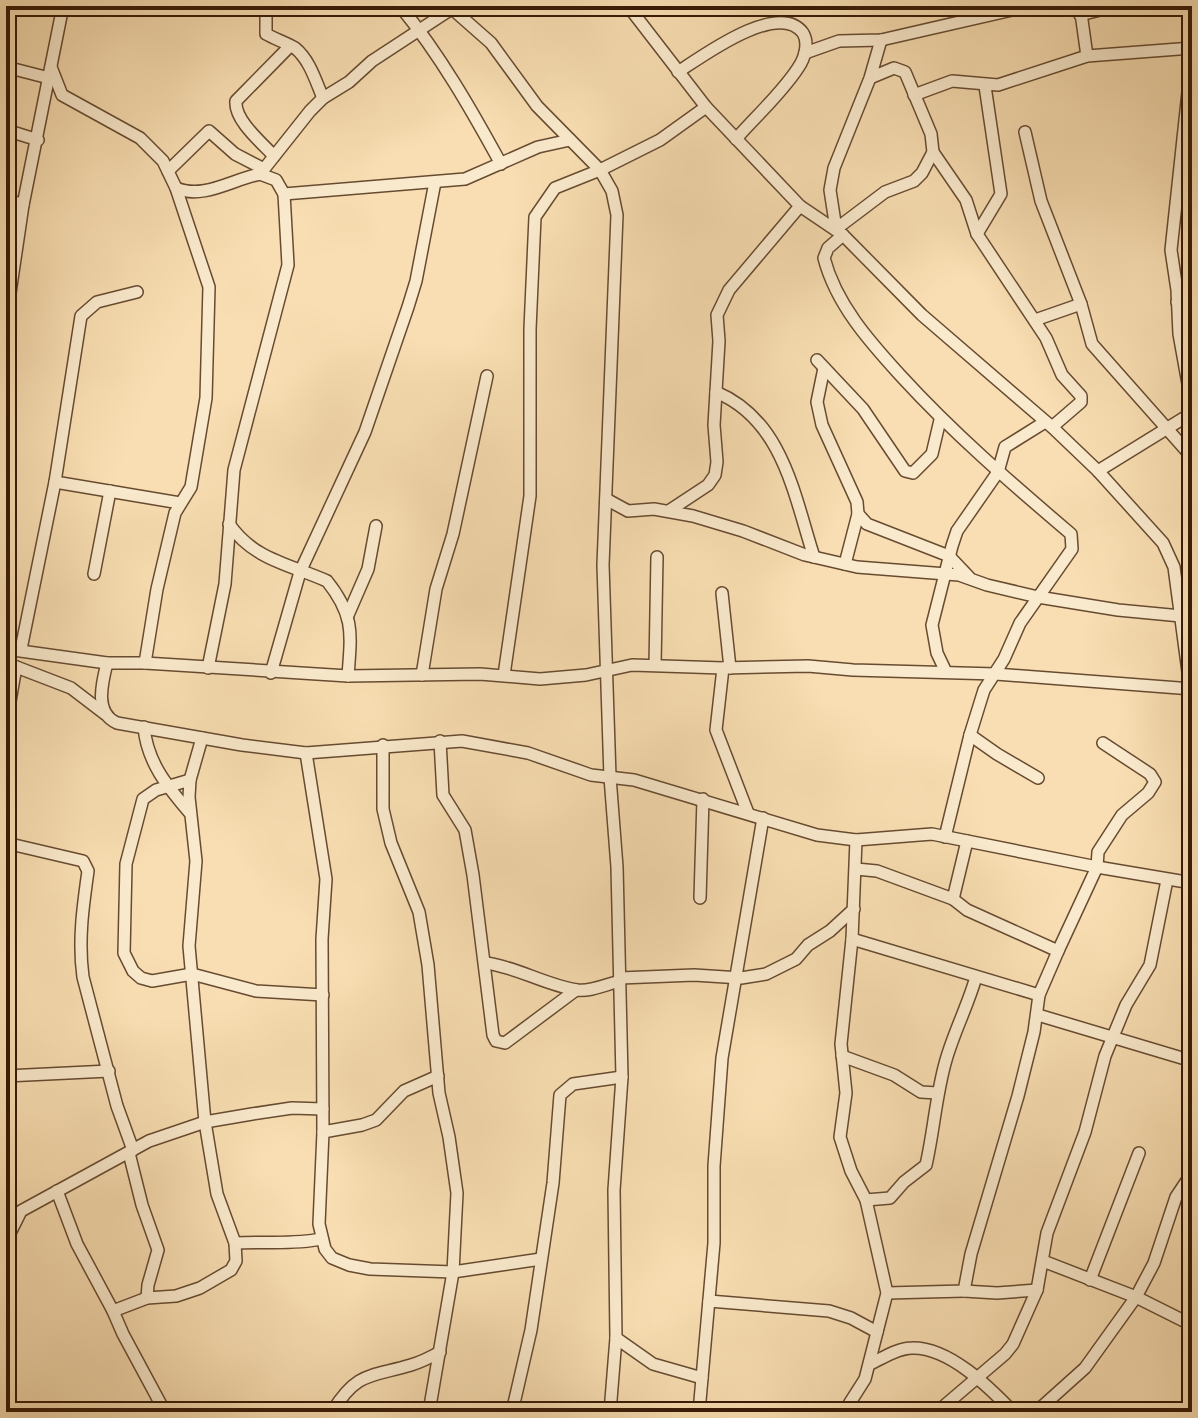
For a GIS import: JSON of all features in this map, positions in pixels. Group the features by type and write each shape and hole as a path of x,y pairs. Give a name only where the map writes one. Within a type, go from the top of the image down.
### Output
{"street":[{"path":"6,320 23,205 63,6"},
{"path":"266,6 266,34 290,46 303,57 323,98"},
{"path":"400,6 421,31 464,98 501,164"},
{"path":"6,649 107,663 348,676 504,675 540,679 586,675 632,665 726,668 808,666 996,674 1191,691 1181,616 1169,554 1163,543 1098,471 1049,425 922,315 839,232 800,206 706,107 628,6"},
{"path":"805,53 839,41 881,40 1029,6"},
{"path":"1087,56 1080,10 1116,6"},
{"path":"176,188 187,193 201,192 262,171 323,98 453,7 491,43 537,106 600,170 612,191 617,215 603,565 610,777 617,867 622,1077 612,1232 616,1338 610,1412"},
{"path":"678,72 748,28 786,19 794,22 806,37 805,53 798,68 736,139"},
{"path":"839,232 830,190 834,168 870,78 881,40"},
{"path":"274,156 243,121 235,108 236,101 290,46"},
{"path":"914,95 952,81 998,85 1087,56 1192,48"},
{"path":"1192,55 1171,250 1183,296 1179,334 1192,406"},
{"path":"6,67 50,72"},
{"path":"870,78 894,68 905,72 931,134 933,152 966,200 977,234 1035,320 1062,375 1082,399 1049,425 1005,447 998,472 957,531 932,625 937,653 946,672"},
{"path":"50,72 62,95 140,138 163,161 176,188 209,287 206,398 191,487 175,513 157,589 145,663"},
{"path":"977,234 1001,194 985,86"},
{"path":"504,675 530,496 530,329 535,217 555,188 660,140 706,107"},
{"path":"6,130 38,140"},
{"path":"168,171 209,131 235,154 276,180 284,194 288,265 234,470 225,584 208,668"},
{"path":"1025,132 1041,201 1081,304 1092,344 1192,457"},
{"path":"284,194 465,179 538,147 570,140"},
{"path":"933,152 914,181 885,192 839,232 824,258 835,289 865,337 940,420 1071,534 1072,549 1020,623 996,674 984,690 945,837"},
{"path":"271,673 300,572 365,432 416,281 435,182"},
{"path":"6,199 23,205"},
{"path":"670,510 708,485 715,475 717,315 729,290 800,206"},
{"path":"21,649 55,482 81,316 97,302 137,292"},
{"path":"1035,320 1081,304"},
{"path":"845,564 858,514 857,502 832,453 822,425 817,402 820,364 863,409 905,471 913,473 928,460 940,420"},
{"path":"422,675 436,589 453,534 487,376"},
{"path":"716,392 744,406 774,441 814,557"},
{"path":"1098,471 1192,413"},
{"path":"55,482 180,503"},
{"path":"94,574 110,491"},
{"path":"606,499 628,511 670,510 743,531 814,557 868,569 945,573 1038,597 1181,616"},
{"path":"858,514 867,524 949,556 970,578"},
{"path":"229,524 240,541 257,553 327,581 348,615 351,633 348,676"},
{"path":"348,615 368,569 376,526"},
{"path":"655,665 657,557"},
{"path":"722,593 726,668 716,730 748,813"},
{"path":"105,714 101,700 107,663"},
{"path":"6,724 11,665 71,688 117,723 306,753 462,741 528,753 571,770 634,780 817,835 856,840 920,834 945,837 1192,883"},
{"path":"586,675 607,690"},
{"path":"144,727 155,767 189,812"},
{"path":"970,735 1038,778"},
{"path":"113,1311 147,1298 176,1296 216,1280 231,1270 236,1261 235,1243 217,1194 205,1122 189,938 196,861 189,812 190,780 202,738"},
{"path":"440,741 443,795 465,830 486,963 493,1035 500,1044 576,990 620,979 753,978 780,969 854,909"},
{"path":"964,1291 971,1254 997,1174 1038,1015 1039,995 1097,867 1098,852 1122,815 1148,793 1155,782 1150,774 1103,743"},
{"path":"383,745 383,809 391,843 419,912 428,965 438,1076 457,1193 453,1272 429,1412"},
{"path":"306,753 325,864 321,1239 332,1258 370,1269 453,1272 541,1259"},
{"path":"190,780 156,790 143,799 126,864 124,953 133,971 141,978 152,981 192,974 256,991 323,995"},
{"path":"700,898 703,799"},
{"path":"699,1412 709,1301 722,1058 763,818"},
{"path":"844,1412 865,1379 887,1293 866,1200 851,1171 840,1137 846,1093 842,1030 852,939 856,840"},
{"path":"953,899 967,841"},
{"path":"6,843 87,864 80,958 95,1030 131,1151 142,1205 158,1250 147,1298"},
{"path":"856,869 877,871 953,899 967,910 1058,951"},
{"path":"937,1412 1013,1344 1037,1290 1047,1233 1085,1132 1091,1100 1126,1005 1150,965 1167,880"},
{"path":"852,939 1039,995"},
{"path":"486,963 507,966 525,975 576,990"},
{"path":"866,1200 890,1198 926,1165 937,1093 976,977"},
{"path":"1038,1015 1192,1061"},
{"path":"842,1056 894,1075 921,1092 937,1093"},
{"path":"6,1076 109,1071"},
{"path":"323,1132 376,1120 404,1091 438,1076"},
{"path":"512,1412 531,1330 553,1183 557,1104 560,1095 573,1084 622,1077"},
{"path":"6,1241 21,1211 149,1141 205,1122 292,1108 323,1109"},
{"path":"1090,1280 1139,1153"},
{"path":"1036,1412 1085,1368 1136,1297 1154,1263 1176,1197 1192,1173"},
{"path":"57,1191 77,1244 165,1412"},
{"path":"235,1243 273,1240 298,1244 321,1239"},
{"path":"1043,1261 1136,1297 1192,1325"},
{"path":"887,1293 1037,1290"},
{"path":"709,1301 829,1311 851,1318 877,1332"},
{"path":"616,1338 653,1364 702,1378"},
{"path":"870,1364 910,1347 935,1353 979,1377 1013,1412"},
{"path":"332,1412 350,1388 370,1374 416,1364 440,1352"}]}
